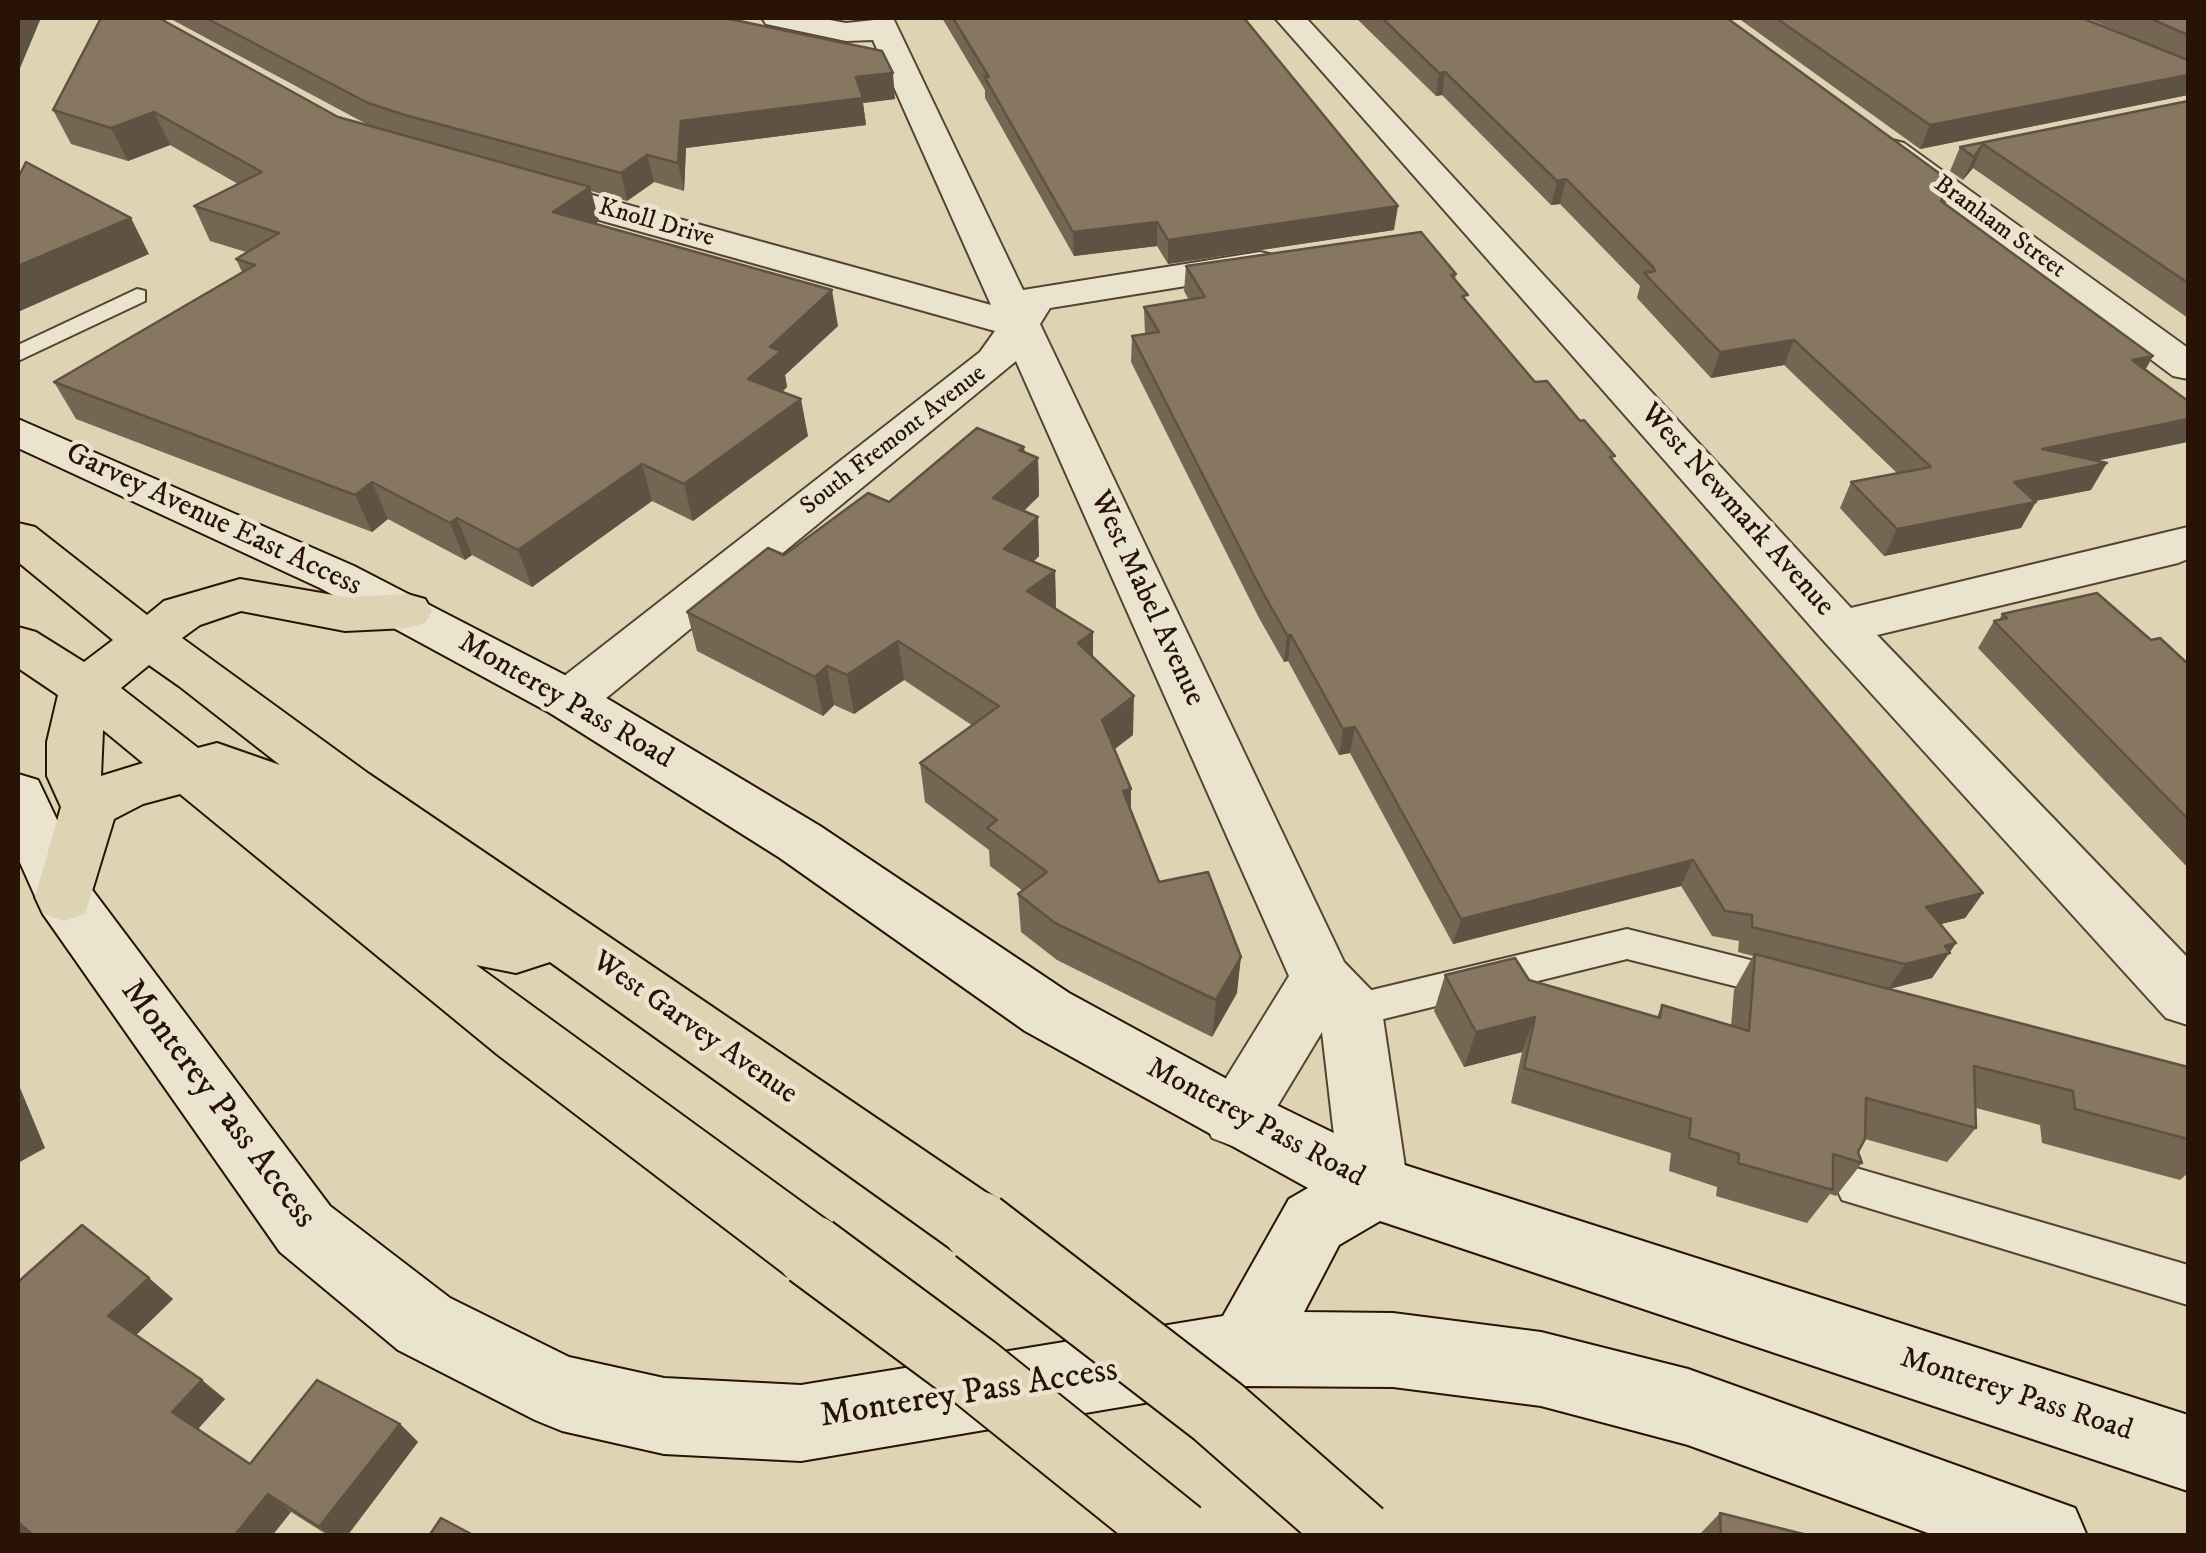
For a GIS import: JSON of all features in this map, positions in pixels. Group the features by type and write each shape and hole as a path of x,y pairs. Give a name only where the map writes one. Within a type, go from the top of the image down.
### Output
{"main road":[{"name":"West Garvey Avenue","path":"18,538 349,789 978,1227 1218,1412 1359,1536"},
{"path":"64,897 89,807 74,776 74,742 86,688 182,613 240,595 345,614 407,611"},
{"path":"18,644 86,688 520,1036 973,1372 1178,1536"},
{"path":"89,807 126,788 216,763 264,781 484,943 516,948 558,935"}],"street":[{"path":"777,18 846,32 881,24"},
{"name":"West Newmark Avenue","path":"1290,18 1840,626 2188,999"},
{"name":"West Mabel Avenue","path":"881,24 1336,995 1374,1187"},
{"name":"Branham Street","path":"1866,131 2188,367"},
{"path":"1912,165 1956,156"},
{"name":"Knoll Drive","path":"497,180 1021,326"},
{"path":"1435,238 1483,231"},
{"name":"South Fremont Avenue","path":"568,700 996,360 1036,298 1300,258"},
{"name":"Garvey Avenue East Access","path":"18,432 407,611"},
{"path":"1840,626 2161,552 2188,542"},
{"name":"Monterey Pass Road","path":"407,611 568,700 800,842 1047,1012 1234,1117 1374,1187 2188,1453"},
{"name":"Monterey Pass Access","path":"18,796 64,897 305,1229 424,1324 562,1392 664,1416 801,1423 1245,1349"},
{"path":"1234,1117 1336,995"},
{"path":"1374,1187 1314,1222 1245,1349 1393,1350 1541,1369 1688,1407 2047,1536"}],"lane":[{"path":"18,354 136,296"},
{"path":"1336,995 1627,944 1821,992"},
{"path":"1856,1187 2188,1285"}],"building":[{"path":"101,18 159,18 338,117 590,187 553,212 832,290 770,347 781,351 748,379 801,399 684,484 642,464 518,550 457,518 450,523 372,482 355,495 54,382 255,265 236,259 279,233 194,206 262,172 154,112 111,128 53,110"},
{"path":"206,18 725,18 882,51 893,73 856,77 863,98 681,121 678,163 647,155 621,173 368,103"},
{"path":"953,18 1244,18 1398,206 1168,240 1157,222 1073,232"},
{"path":"1382,18 1727,18 1954,184 1941,201 2153,356 2132,360 2188,401 2188,419 2042,449 2107,463 2014,482 2036,502 1897,529 1851,482 1931,467 1794,340 1720,352 1644,273 1655,271 1653,267 1566,179 1557,181 1445,72 1439,73"},
{"path":"1776,18 2082,18 2188,60 2188,75 1930,125"},
{"path":"2149,18 2188,18 2188,35"},
{"path":"2188,101 2188,283 1983,144 1974,157 1960,147"},
{"path":"26,162 131,218 18,266 18,178"},
{"path":"1421,232 1456,274 1451,275 1468,295 1462,296 1535,382 1547,381 1580,421 1584,420 1615,456 1610,457 1983,893 1926,907 1956,943 1945,946 1950,953 1905,964 1752,927 1752,915 1725,911 1693,860 1461,919 1355,727 1343,729 1262,591 1132,336 1159,332 1144,307 1205,297 1186,266"},
{"path":"977,428 1024,447 1019,450 1038,458 993,498 1038,517 1004,549 1055,571 1027,591 1093,632 1078,643 1134,696 1102,720 1131,789 1123,791 1159,882 1208,872 1241,957 1216,1000 1055,923 1018,894 1047,872 987,828 997,820 920,763 999,706 898,641 847,675 827,666 815,677 687,612 768,548 784,555 868,493 889,502"},
{"path":"2097,593 2151,640 2160,638 2188,664 2188,819 1994,621 2007,618 2002,614"},
{"path":"1755,954 2188,1067 2188,1139 2075,1109 2073,1091 1974,1066 1976,1128 1866,1098 1865,1139 1858,1152 1862,1163 1833,1154 1833,1190 1738,1163 1739,1154 1689,1138 1691,1119 1524,1068 1535,1017 1476,1032 1445,975 1515,958 1529,980 1660,1018 1662,1005 1749,1031"},
{"path":"82,1225 149,1278 108,1316 202,1380 172,1412 250,1464 317,1380 400,1424 319,1527 268,1494 234,1536 34,1536 18,1522 18,1282"},
{"path":"1720,1513 1811,1536 1721,1536"},
{"path":"441,1518 475,1536 429,1536"}]}
